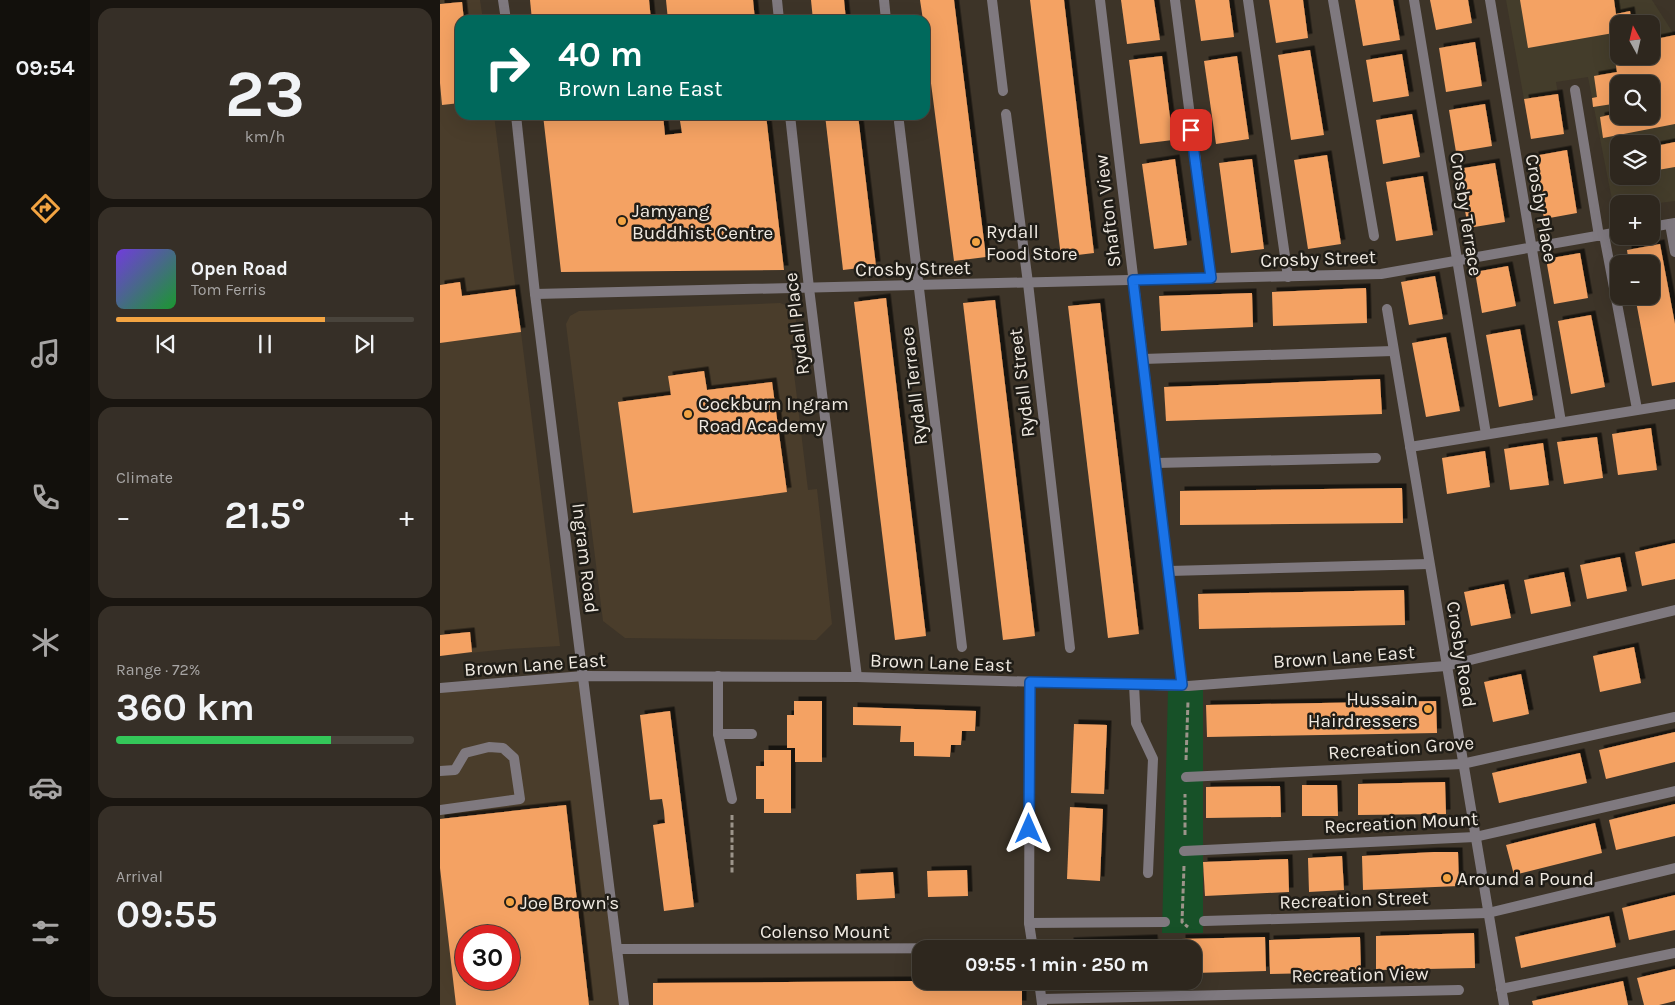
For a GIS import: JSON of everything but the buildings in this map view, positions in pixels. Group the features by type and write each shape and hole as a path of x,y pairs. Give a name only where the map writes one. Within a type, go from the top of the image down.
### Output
{"street":[{"path":"503,0 505,15"},
{"path":"777,0 778,15"},
{"path":"884,0 886,15"},
{"path":"992,0 1003,91"},
{"name":"Shafton View","path":"1100,0 1168,571 1185,685"},
{"path":"1174,0 1211,278"},
{"path":"1248,0 1288,276"},
{"path":"1333,0 1374,236"},
{"name":"Crosby Terrace","path":"1414,0 1486,434"},
{"name":"Crosby Place","path":"1490,0 1561,422"},
{"path":"1575,90 1601,236 1637,409"},
{"name":"Rydall Street","path":"1006,114 1028,283 1070,648"},
{"name":"Ingram Road","path":"517,120 535,294 624,1005"},
{"name":"Rydall Place","path":"791,120 809,288 857,677"},
{"name":"Rydall Terrace","path":"898,122 962,647"},
{"path":"1660,225 1673,223 1675,252"},
{"name":"Crosby Street","path":"535,294 1381,274 1610,234"},
{"name":"Crosby Road","path":"1387,309 1504,1005"},
{"path":"1143,359 1393,351"},
{"path":"1410,447 1675,404"},
{"path":"1156,463 1376,458"},
{"path":"1168,571 1430,564"},
{"name":"Brown Lane East","path":"440,688 583,676 857,677 1185,685 1446,666 1675,610"},
{"path":"718,676 718,734 732,799"},
{"path":"1030,682 1029,923 1032,940"},
{"path":"1134,685 1136,723 1153,759 1148,873"},
{"name":"Recreation Grove","path":"1186,777 1462,764 1675,717"},
{"path":"718,734 752,734"},
{"path":"440,771 455,770 465,753 488,747 503,748 514,758 520,799 440,810"},
{"name":"Recreation Mount","path":"1184,851 1475,837 1675,791"},
{"name":"Recreation Street","path":"1204,921 1488,913 1675,868"},
{"path":"1029,923 1166,922"},
{"name":"Colenso Mount","path":"617,949 912,948"},
{"path":"1501,988 1675,953"},
{"name":"Recreation View","path":"1042,1002 1459,990"}],"path":[{"path":"1182,922 1186,777 1185,685"},
{"path":"732,799 732,875"},
{"path":"1166,922 1204,921"}],"shaded area":[{"path":"440,0 480,0 482,15 455,15 455,120 495,120 560,646 440,656"},
{"path":"1506,0 1652,0 1675,36 1675,201 1660,203 1660,195 1611,195 1588,77 1556,82 1558,94 1524,99"},
{"name":"Cockburn Ingram Road Academy","path":"780,303 788,306 795,313 798,339 790,340 808,490 817,489 832,624 816,640 625,638 603,621 566,324 570,316 579,311"},
{"path":"583,676 624,1005 440,1005 440,688"}],"green space":[{"path":"1203,690 1203,933 1162,933 1168,691"}],"place":[{"name":"Jamyang Buddhist Centre","path":"622,221"},
{"name":"Rydall Food Store","path":"976,242"},
{"name":"Cockburn Ingram Road Academy","path":"688,414"},
{"name":"Hussain Hairdressers","path":"1428,709"},
{"name":"Around a Pound","path":"1447,878"},
{"name":"Joe Brown's","path":"510,902"}],"route":[{"path":"1029,829 1030,682 1182,685 1133,280 1211,278 1191,130"}]}
